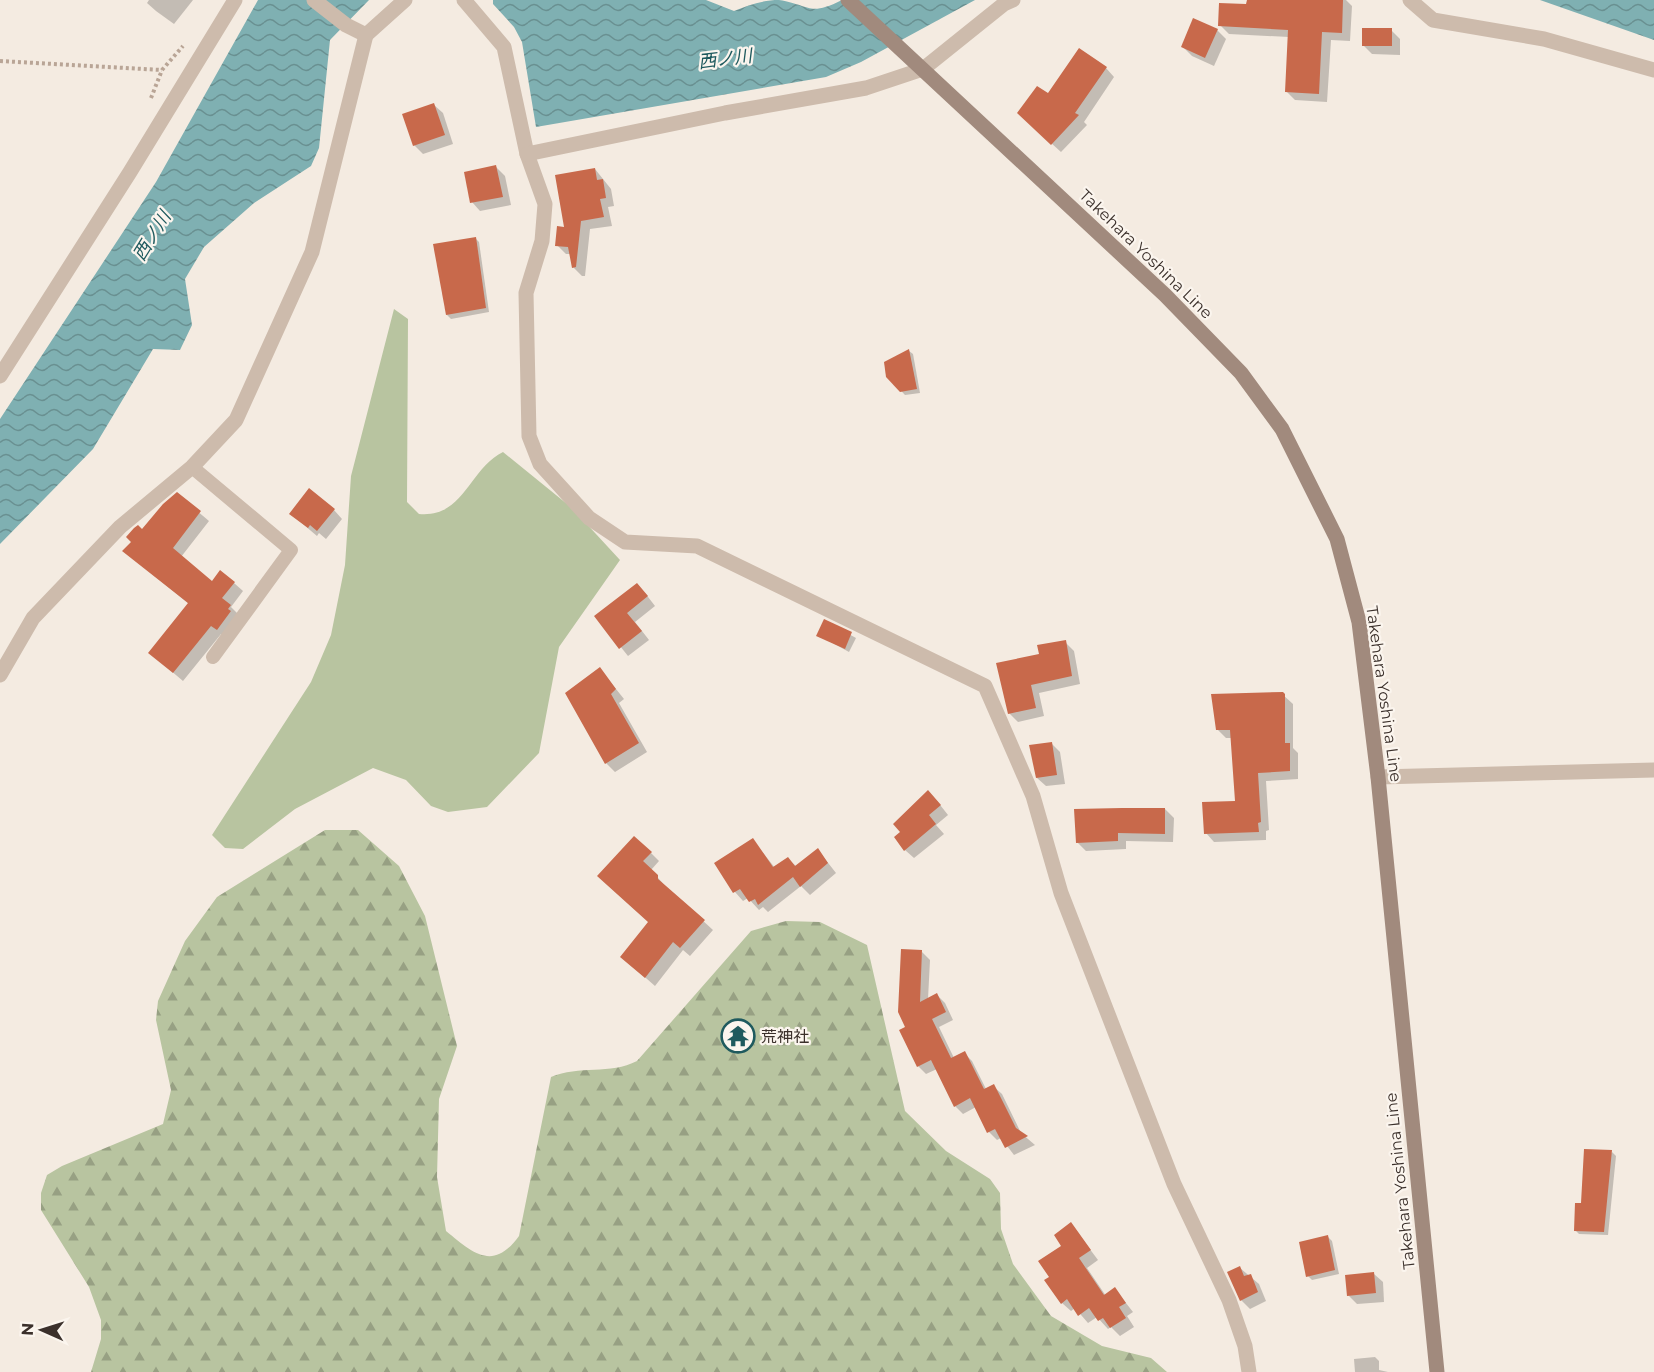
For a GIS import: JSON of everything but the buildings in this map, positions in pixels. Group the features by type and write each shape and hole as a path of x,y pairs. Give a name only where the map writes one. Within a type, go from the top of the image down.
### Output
{"main road":[{"name":"Takehara Yoshina Line","path":"848,0 1166,295 1241,373 1282,429 1337,539 1359,622 1378,777 1437,1372"}],"street":[{"path":"0,376 130,172 235,0"},
{"path":"314,0 346,25 366,35"},
{"path":"0,675 33,618 120,527 192,467 236,420 312,252 366,35 405,0"},
{"path":"464,0 504,47 527,154 545,204 542,241 526,293 529,436 540,464 590,518 625,542 697,546 985,687 1033,796 1061,892 1174,1184 1229,1300 1245,1346 1249,1372"},
{"path":"527,154 725,113 866,88 917,64 1013,0"},
{"path":"1410,0 1433,20 1544,39 1654,70"},
{"path":"1378,777 1654,770"}],"lane":[{"path":"192,467 291,550 213,657"}],"path":[{"path":"0,61 162,70"}],"green space":[{"path":"394,309 408,319 407,502 419,514 446,509 456,501 491,460 503,452 572,508 620,560 559,647 539,753 487,807 448,812 431,806 406,780 373,768 295,809 243,849 225,848 212,835 311,682 331,635 345,565 351,476"},
{"path":"325,830 358,830 399,866 425,916 457,1046 439,1099 437,1177 446,1231 474,1252 492,1256 500,1254 519,1236 551,1077 572,1071 616,1068 637,1061 751,931 786,921 820,922 867,945 905,1111 946,1151 990,1179 1000,1193 1001,1229 1013,1264 1051,1316 1102,1346 1151,1358 1167,1372 91,1372 101,1339 101,1320 89,1287 41,1210 41,1193 47,1175 62,1166 163,1124 171,1090 156,1020 158,1001 185,941 217,897"}],"water":[{"name":"西ノ川","path":"258,0 369,0 330,40 319,148 311,166 254,203 204,247 185,279 192,325 180,350 153,349 93,449 0,544 0,419 156,182"},
{"name":"西ノ川","path":"493,0 706,0 734,11 773,0 816,9 842,0 975,0 861,62 826,77 536,127 522,42 514,27 493,4"},
{"path":"1540,0 1654,0 1654,40"}],"place":[{"name":"荒神社","path":"738,1036"}]}
